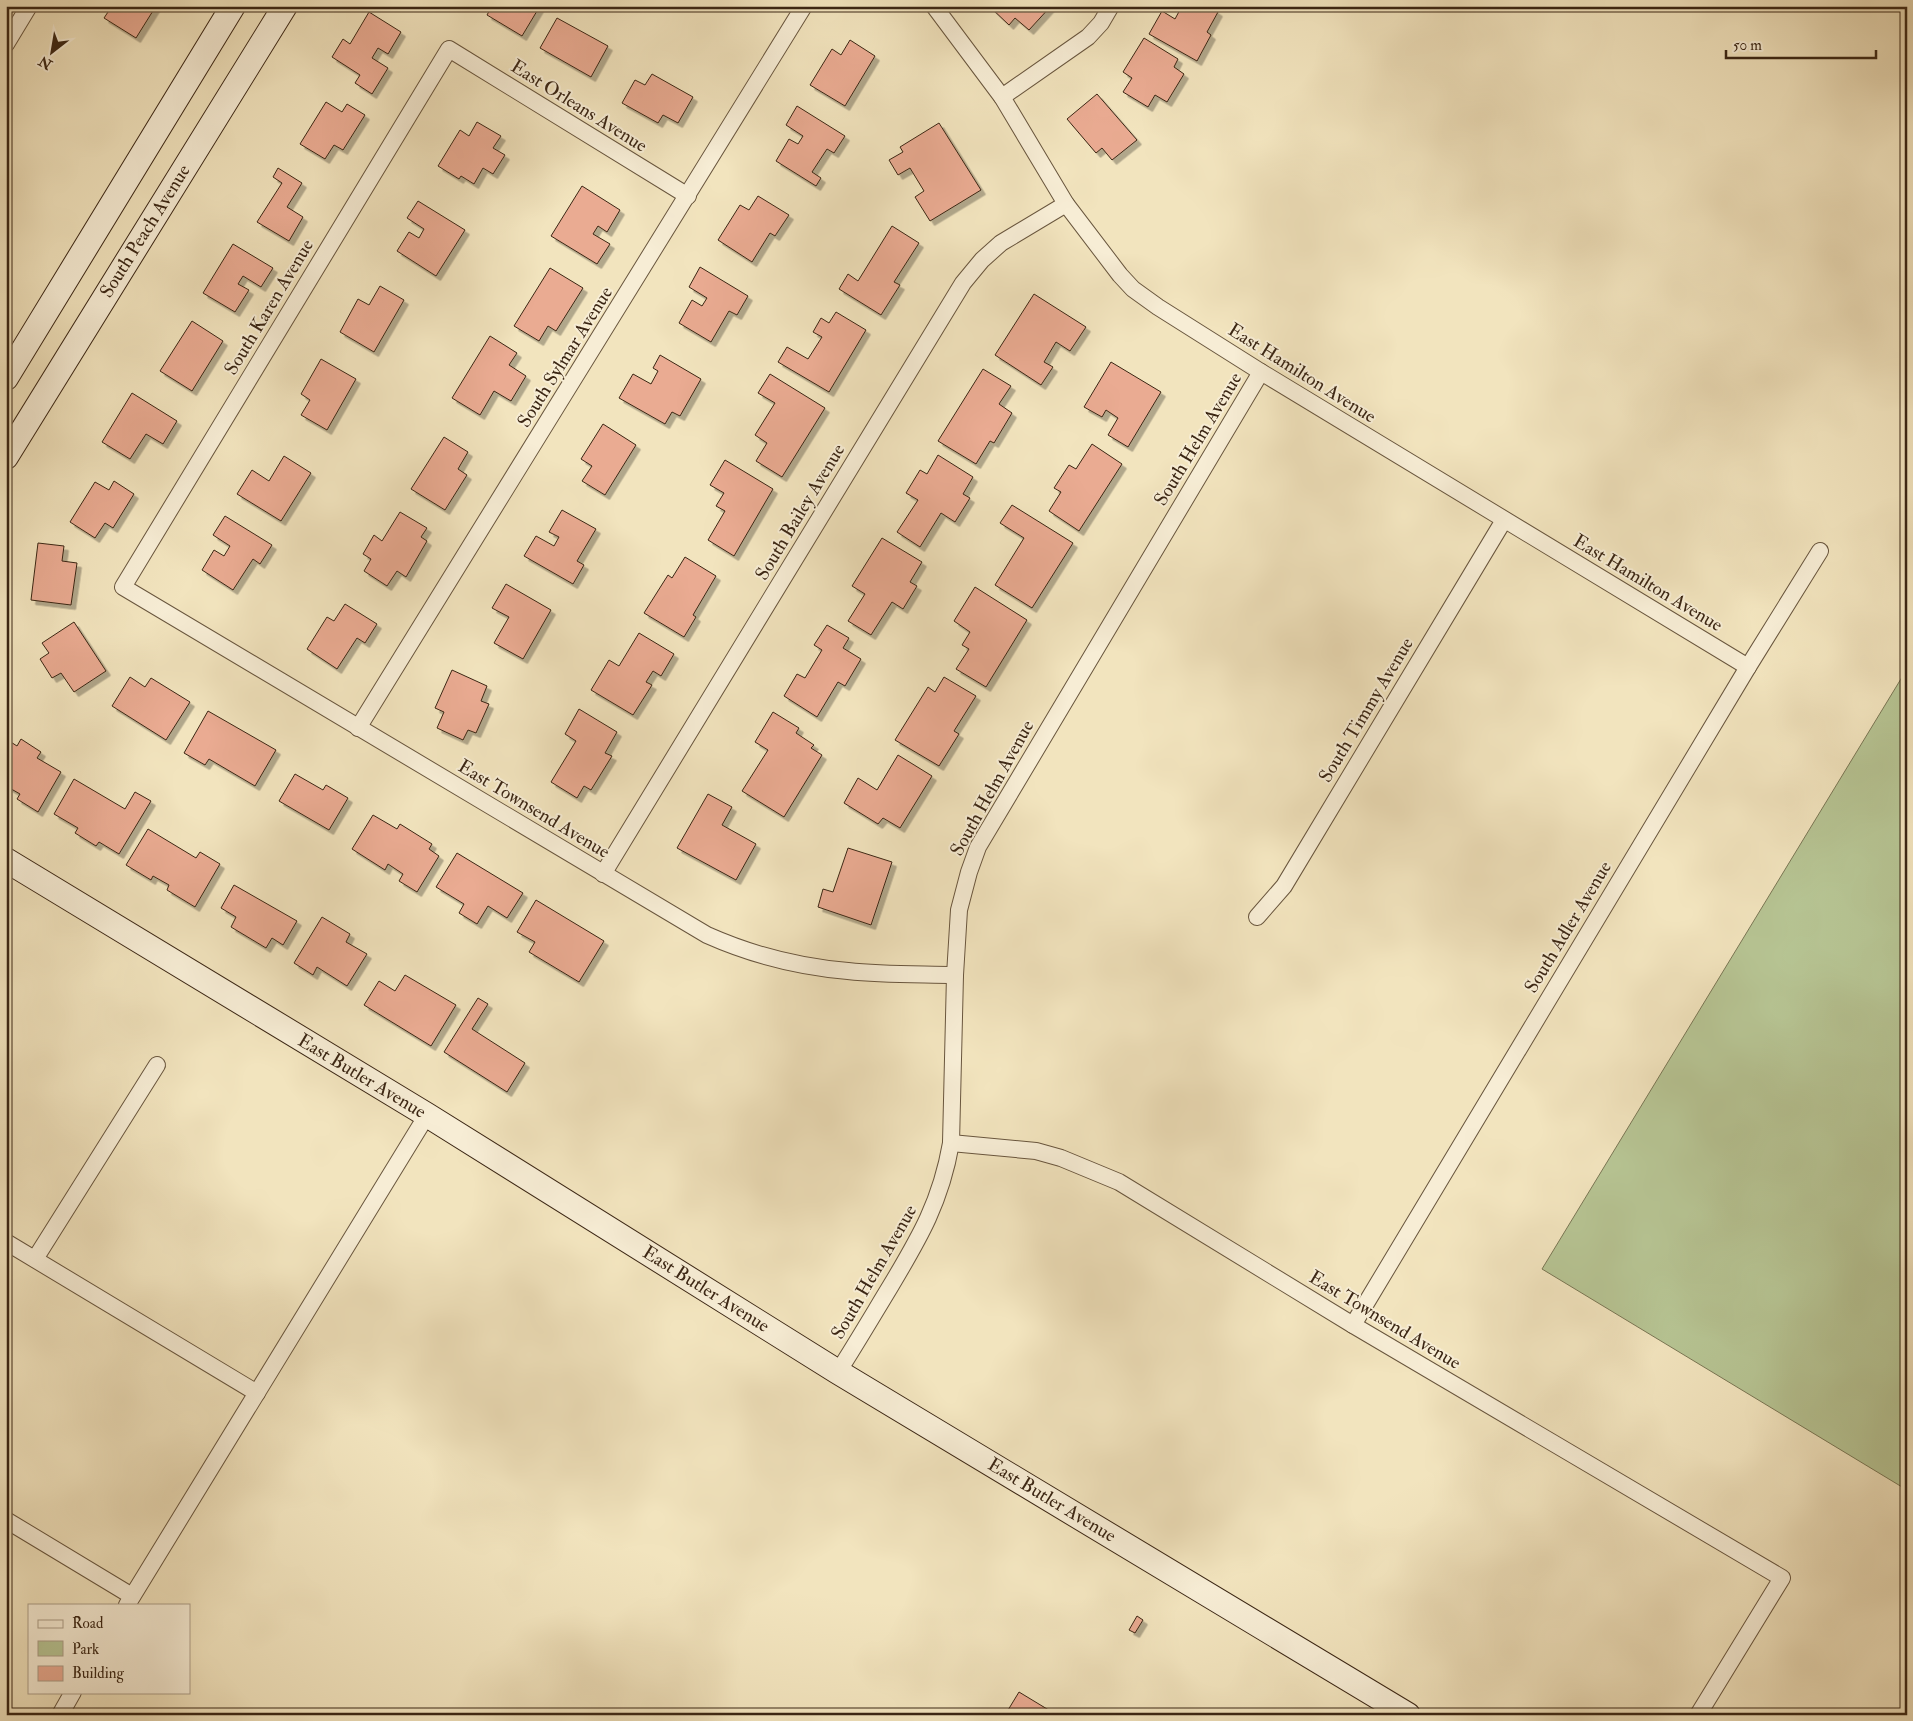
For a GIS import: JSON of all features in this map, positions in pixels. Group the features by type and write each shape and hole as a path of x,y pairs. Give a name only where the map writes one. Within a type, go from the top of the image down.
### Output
{"street":[{"path":"6,44 29,6"},
{"path":"6,378 233,6"},
{"name":"South Peach Avenue","path":"6,457 285,6"},
{"name":"South Sylmar Avenue","path":"358,728 804,6"},
{"name":"East Hamilton Avenue","path":"934,6 1002,97 1066,204 1120,275 1133,289 1158,307 1261,372 1748,667"},
{"path":"1002,97 1088,37 1101,23 1111,6"},
{"name":"East Orleans Avenue","path":"449,49 688,196"},
{"name":"South Karen Avenue","path":"123,586 449,49"},
{"name":"South Bailey Avenue","path":"603,874 963,283 982,260 1001,243 1066,204"},
{"name":"South Helm Avenue","path":"838,1372 922,1232 940,1190 946,1169 951,1143 955,975 959,910 968,872 978,847 1261,372"},
{"name":"South Timmy Avenue","path":"1257,917 1284,886 1504,520"},
{"name":"South Adler Avenue","path":"1353,1326 1748,667 1820,551"},
{"name":"East Townsend Avenue","path":"123,586 358,728 708,935 766,956 803,965 848,971 955,975"},
{"name":"East Butler Avenue","path":"6,860 427,1115 838,1372 1408,1715"},
{"path":"35,1259 157,1065"},
{"path":"6,1520 130,1600 427,1115"},
{"name":"East Townsend Avenue","path":"951,1143 1036,1151 1061,1158 1119,1182 1353,1326 1782,1578 1698,1715"},
{"path":"6,1242 257,1393"},
{"path":"60,1715 72,1694"}],"green space":[{"path":"1907,669 1907,1490 1542,1269"}],"building":[{"path":"112,6 156,6 136,38 104,18"},
{"path":"492,6 540,6 522,36 487,15"},
{"path":"989,6 1051,6 1029,30 1015,18 1009,25"},
{"path":"1182,6 1209,6 1218,12 1207,32 1211,35 1197,61 1149,34 1162,11 1175,19"},
{"path":"369,12 401,32 388,54 378,48 372,58 388,68 372,94 355,83 360,75 332,57 343,39 350,44"},
{"path":"557,18 608,46 591,77 540,48"},
{"path":"1144,38 1178,59 1174,67 1184,74 1167,102 1155,95 1148,107 1123,92 1132,78 1123,72"},
{"path":"850,40 875,56 845,106 810,85 832,49 841,55"},
{"path":"652,74 693,97 678,123 663,115 658,123 622,103 635,80 645,85"},
{"path":"1097,94 1137,140 1112,160 1102,148 1096,153 1067,119"},
{"path":"326,102 342,112 347,104 365,115 343,150 334,145 325,159 300,144"},
{"path":"797,106 845,136 834,153 827,149 812,172 821,178 816,186 776,161 789,139 798,144 803,136 786,125"},
{"path":"477,122 501,136 493,148 505,155 493,174 483,168 474,184 461,176 459,179 438,166 460,130 469,136"},
{"path":"939,123 981,190 930,221 915,197 924,191 910,168 898,175 889,160 903,152 900,147"},
{"path":"278,168 302,183 287,207 303,217 289,241 257,222 282,183 273,177"},
{"path":"582,186 620,210 607,232 598,226 593,234 610,244 597,264 551,236"},
{"path":"758,196 789,215 775,236 770,233 752,262 718,240 740,205 749,210"},
{"path":"418,201 465,230 436,276 397,251 409,232 419,238 424,229 407,218"},
{"path":"892,226 919,243 894,282 900,285 881,315 839,289 848,274 858,281"},
{"path":"233,244 273,268 261,287 243,276 238,284 249,290 235,312 203,293"},
{"path":"700,267 748,296 737,315 729,311 711,342 679,323 692,300 702,306 707,298 689,287"},
{"path":"550,268 583,288 556,331 548,326 539,341 514,326"},
{"path":"380,286 404,300 374,352 340,332 358,299 369,305"},
{"path":"1034,294 1086,327 1070,351 1056,342 1044,362 1053,367 1041,385 995,355"},
{"path":"836,312 866,330 829,392 778,362 787,347 808,359 822,337 813,332 821,318 829,323"},
{"path":"192,321 223,341 192,391 160,371"},
{"path":"490,336 517,353 509,365 526,376 511,401 494,391 480,415 452,398"},
{"path":"660,355 701,379 680,416 672,412 665,424 619,398 633,374 651,384 658,371 653,368"},
{"path":"321,359 356,379 327,430 301,415 310,400 301,394"},
{"path":"1111,362 1161,392 1128,447 1108,435 1118,418 1106,410 1102,417 1084,407"},
{"path":"983,369 1011,386 999,404 1012,413 994,443 990,441 976,464 938,441"},
{"path":"770,374 825,408 782,477 756,461 767,443 755,435 775,403 758,393"},
{"path":"132,393 177,421 163,444 146,434 130,459 102,442"},
{"path":"603,424 636,445 605,495 582,481 592,466 581,459"},
{"path":"444,437 468,452 458,469 467,475 445,510 411,489"},
{"path":"1092,444 1122,464 1079,531 1049,511 1061,492 1054,488 1069,465 1076,469"},
{"path":"938,455 973,477 963,494 970,498 955,522 941,513 920,547 897,532 918,500 906,493 920,470 927,474"},
{"path":"284,456 311,473 281,521 237,494 252,470 269,481"},
{"path":"725,460 773,489 734,556 708,540 725,511 716,506 724,493 710,485"},
{"path":"114,481 134,494 113,528 105,523 95,538 70,522 95,482 109,490"},
{"path":"1012,505 1073,543 1032,608 995,585 1024,538 1000,523"},
{"path":"562,510 596,529 577,561 584,565 573,584 524,556 536,536 554,546 559,537 549,532"},
{"path":"400,512 427,528 421,537 427,541 406,577 397,571 387,586 364,571 371,559 363,554 374,535 382,541"},
{"path":"225,516 272,545 260,564 253,559 233,590 202,570 214,550 224,556 230,546 213,535"},
{"path":"882,538 922,562 910,582 917,586 903,609 892,602 871,635 848,621 865,594 852,586"},
{"path":"38,543 64,546 62,561 77,563 71,605 31,600"},
{"path":"685,557 716,576 693,615 696,617 684,637 644,613 668,575 672,578"},
{"path":"506,584 551,610 523,659 494,643 509,617 492,608"},
{"path":"975,587 1027,620 986,687 956,669 969,649 962,645 970,632 954,621"},
{"path":"345,604 377,624 365,643 357,638 337,669 307,649 327,617 334,621"},
{"path":"74,622 106,671 74,692 61,673 52,678 40,659 49,653 42,643"},
{"path":"827,625 849,638 843,648 861,659 845,686 838,682 817,717 784,696 797,674 805,678 822,650 814,645"},
{"path":"639,633 674,654 661,676 653,671 646,682 652,685 633,715 591,690 609,660 619,666"},
{"path":"452,670 487,686 481,701 489,704 476,733 468,730 463,740 437,728 444,712 435,708"},
{"path":"130,677 145,687 151,678 190,702 166,740 112,706"},
{"path":"944,677 976,696 954,731 959,734 939,766 895,740 928,687 935,692"},
{"path":"579,709 617,732 605,753 612,756 591,790 584,786 577,798 551,782 576,741 565,734"},
{"path":"208,711 276,750 255,786 209,759 205,765 184,753"},
{"path":"773,712 799,728 796,733 814,745 811,748 822,755 784,817 742,791 768,750 755,742"},
{"path":"6,739 17,746 21,739 41,752 37,758 61,772 38,812 17,799 20,794 6,786"},
{"path":"898,755 932,776 900,828 883,818 878,824 844,803 858,778 877,790"},
{"path":"295,774 323,790 326,785 348,798 329,830 279,801"},
{"path":"74,779 125,809 135,792 151,801 119,854 99,842 96,846 75,833 78,828 54,814"},
{"path":"708,794 732,807 722,825 756,844 736,880 677,848"},
{"path":"373,815 397,829 400,824 432,844 429,849 439,856 417,892 399,881 403,874 388,864 385,870 352,849"},
{"path":"148,829 196,858 200,852 220,864 195,907 167,890 169,885 153,876 151,880 126,865"},
{"path":"848,848 892,862 871,925 818,907 823,889 833,892"},
{"path":"457,853 523,893 507,918 488,906 477,924 459,913 464,904 436,887"},
{"path":"234,885 297,921 283,945 272,938 266,948 231,927 236,917 221,908"},
{"path":"536,900 604,941 579,982 529,952 535,942 517,932"},
{"path":"322,917 350,934 346,942 367,954 347,986 317,967 313,975 294,963"},
{"path":"405,975 456,1005 431,1046 364,1005 379,981 395,991"},
{"path":"478,998 488,1004 472,1029 525,1063 507,1092 444,1052"},
{"path":"1137,1616 1143,1620 1135,1633 1129,1630"},
{"path":"1019,1692 1057,1715 1005,1715"}]}
